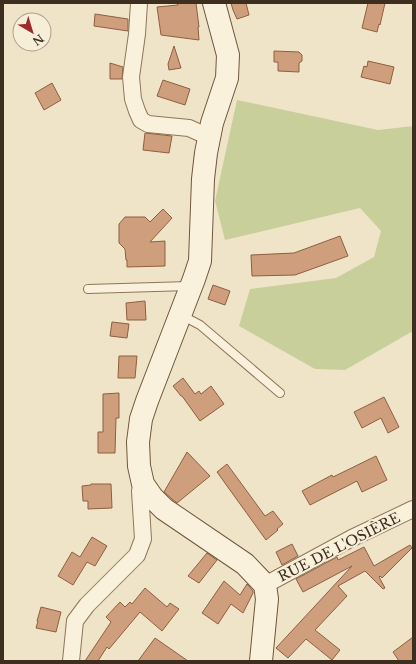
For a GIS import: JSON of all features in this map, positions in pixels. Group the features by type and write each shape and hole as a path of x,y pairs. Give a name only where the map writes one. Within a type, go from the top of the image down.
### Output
{"street":[{"path":"139,3 137,34 131,77 133,99 141,120 148,124 188,128 209,137"},
{"path":"214,3 228,55 228,70 227,78 212,123 206,153 203,179 200,260 141,419 138,442 139,466 143,484 152,497 164,509 245,564 266,585 267,599 261,661"},
{"path":"71,661 75,621 88,605 137,555 143,539 140,492 143,484"},
{"name":"RUE DE L'OSIÈRE","path":"266,585 352,538 413,509"}],"lane":[{"path":"88,289 191,286"},
{"path":"180,314 200,325 280,393"}],"green space":[{"path":"237,100 378,130 413,126 413,331 345,370 315,369 239,326 250,289 336,278 374,257 381,231 360,208 225,240 215,201"}],"building":[{"path":"177,3 196,3 199,40 161,35 157,7 178,5"},
{"path":"231,3 246,3 249,15 237,19"},
{"path":"368,3 385,3 377,32 362,28"},
{"path":"95,14 128,19 128,31 94,26"},
{"path":"174,46 181,68 169,70 168,64"},
{"path":"274,51 299,52 302,55 302,61 299,63 299,72 278,71 278,62 274,62"},
{"path":"368,61 394,67 390,84 361,77 364,66 367,67"},
{"path":"110,63 123,67 122,79 110,79"},
{"path":"163,80 190,89 185,105 157,96"},
{"path":"52,83 61,100 44,110 35,93"},
{"path":"145,133 172,136 169,153 143,150"},
{"path":"163,209 172,218 150,242 165,241 165,266 127,267 125,249 119,243 119,224 125,217 145,217 150,222"},
{"path":"340,236 348,256 295,275 252,276 251,255 294,253"},
{"path":"213,285 230,291 225,305 208,299"},
{"path":"145,301 146,320 127,320 126,303"},
{"path":"112,322 129,324 127,338 110,336"},
{"path":"119,356 137,356 135,378 118,378"},
{"path":"183,378 195,394 199,391 201,394 211,386 224,404 200,421 173,386"},
{"path":"119,393 119,418 116,418 115,453 98,453 98,432 103,432 103,394"},
{"path":"384,397 399,427 388,433 381,418 362,428 354,412"},
{"path":"187,452 210,476 177,503 164,492"},
{"path":"376,456 387,480 362,492 357,481 310,505 302,491 332,475 333,477"},
{"path":"227,464 265,516 273,511 283,524 266,540 217,472"},
{"path":"91,484 111,484 112,508 88,509 88,501 83,501 82,486"},
{"path":"92,537 107,546 95,566 87,562 73,585 58,576 72,552 80,557"},
{"path":"292,544 298,556 282,565 276,552"},
{"path":"410,545 412,548 382,578 380,576 379,577 385,588 383,589 365,571 338,586 347,596 315,630 340,650 332,660 306,639 288,658 276,648 352,566 303,592 296,579 337,557 338,560 364,547 374,566"},
{"path":"207,553 217,560 199,583 188,576"},
{"path":"224,581 240,595 247,584 253,593 243,613 231,604 218,624 202,613"},
{"path":"145,588 167,607 170,603 179,609 162,631 140,612 109,649 107,647 98,661 85,661 111,622 106,617 120,602 125,607 130,602 132,604"},
{"path":"41,607 61,612 56,632 36,628"},
{"path":"413,637 413,661 399,661 393,652"},
{"path":"155,638 188,661 138,661"}]}
